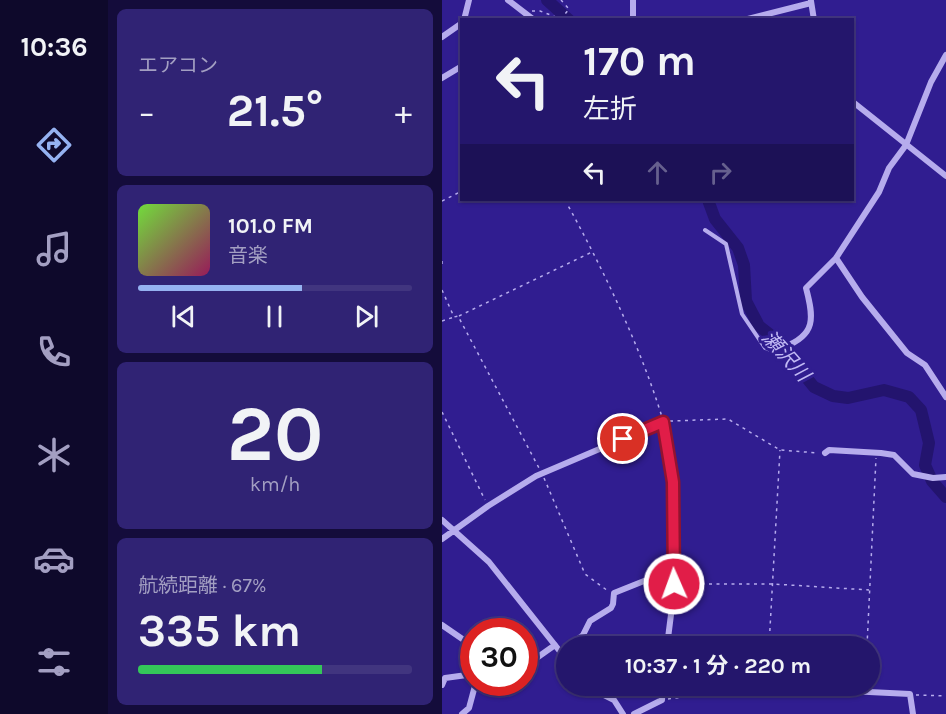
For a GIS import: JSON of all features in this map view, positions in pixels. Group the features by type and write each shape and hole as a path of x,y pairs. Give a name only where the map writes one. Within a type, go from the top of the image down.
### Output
{"street":[{"path":"464,18 469,0"},
{"path":"508,0 531,17"},
{"path":"633,0 633,18"},
{"path":"751,18 811,1 814,18"},
{"path":"442,37 460,23"},
{"path":"784,347 802,339 810,327 812,310 806,288 836,258 879,192 889,168 906,146 931,82 946,55"},
{"path":"442,78 460,67"},
{"path":"854,103 946,176"},
{"path":"836,258 862,297 907,354 925,365 946,397"},
{"path":"442,539 488,506 542,474 663,422 673,482 674,591 668,636"},
{"path":"825,453 829,450 894,455 913,474 946,477"},
{"path":"442,520 489,562 555,645 538,657"},
{"path":"582,636 590,621 611,608 614,592 644,581 674,584"},
{"path":"442,625 460,637"},
{"path":"442,685 445,678 460,676"},
{"path":"880,693 910,694 913,714"},
{"path":"462,714 469,708 472,696"},
{"path":"606,696 614,700 623,714"},
{"path":"634,714 662,700 662,696"}],"lane":[{"path":"705,230 726,244 742,314 753,331 765,348 773,351 784,347"}],"path":[{"path":"561,0 569,9 562,18"},
{"path":"531,17 532,10 556,18"},
{"path":"442,201 460,191"},
{"path":"566,201 593,251 652,384 663,422 728,419 780,450 825,453"},
{"path":"442,321 458,316 593,251"},
{"path":"442,261 442,267"},
{"path":"442,290 454,317"},
{"path":"458,316 542,474 585,574 610,592 614,592"},
{"path":"442,412 488,506"},
{"path":"770,636 780,450"},
{"path":"868,636 876,457"},
{"path":"674,584 773,584 870,590"},
{"path":"910,694 946,696"},
{"path":"662,700 694,696"}],"waterway":[{"name":"瀬沢川","path":"547,0 567,18"},
{"name":"瀬沢川","path":"708,201 715,219 738,248 744,265 746,301 759,326 773,337 814,387 833,396 848,398 884,390 909,397 921,410 929,443 925,465 932,481 946,497"}],"route":[{"path":"623,439 663,422 673,482 672,572 674,584"}]}
